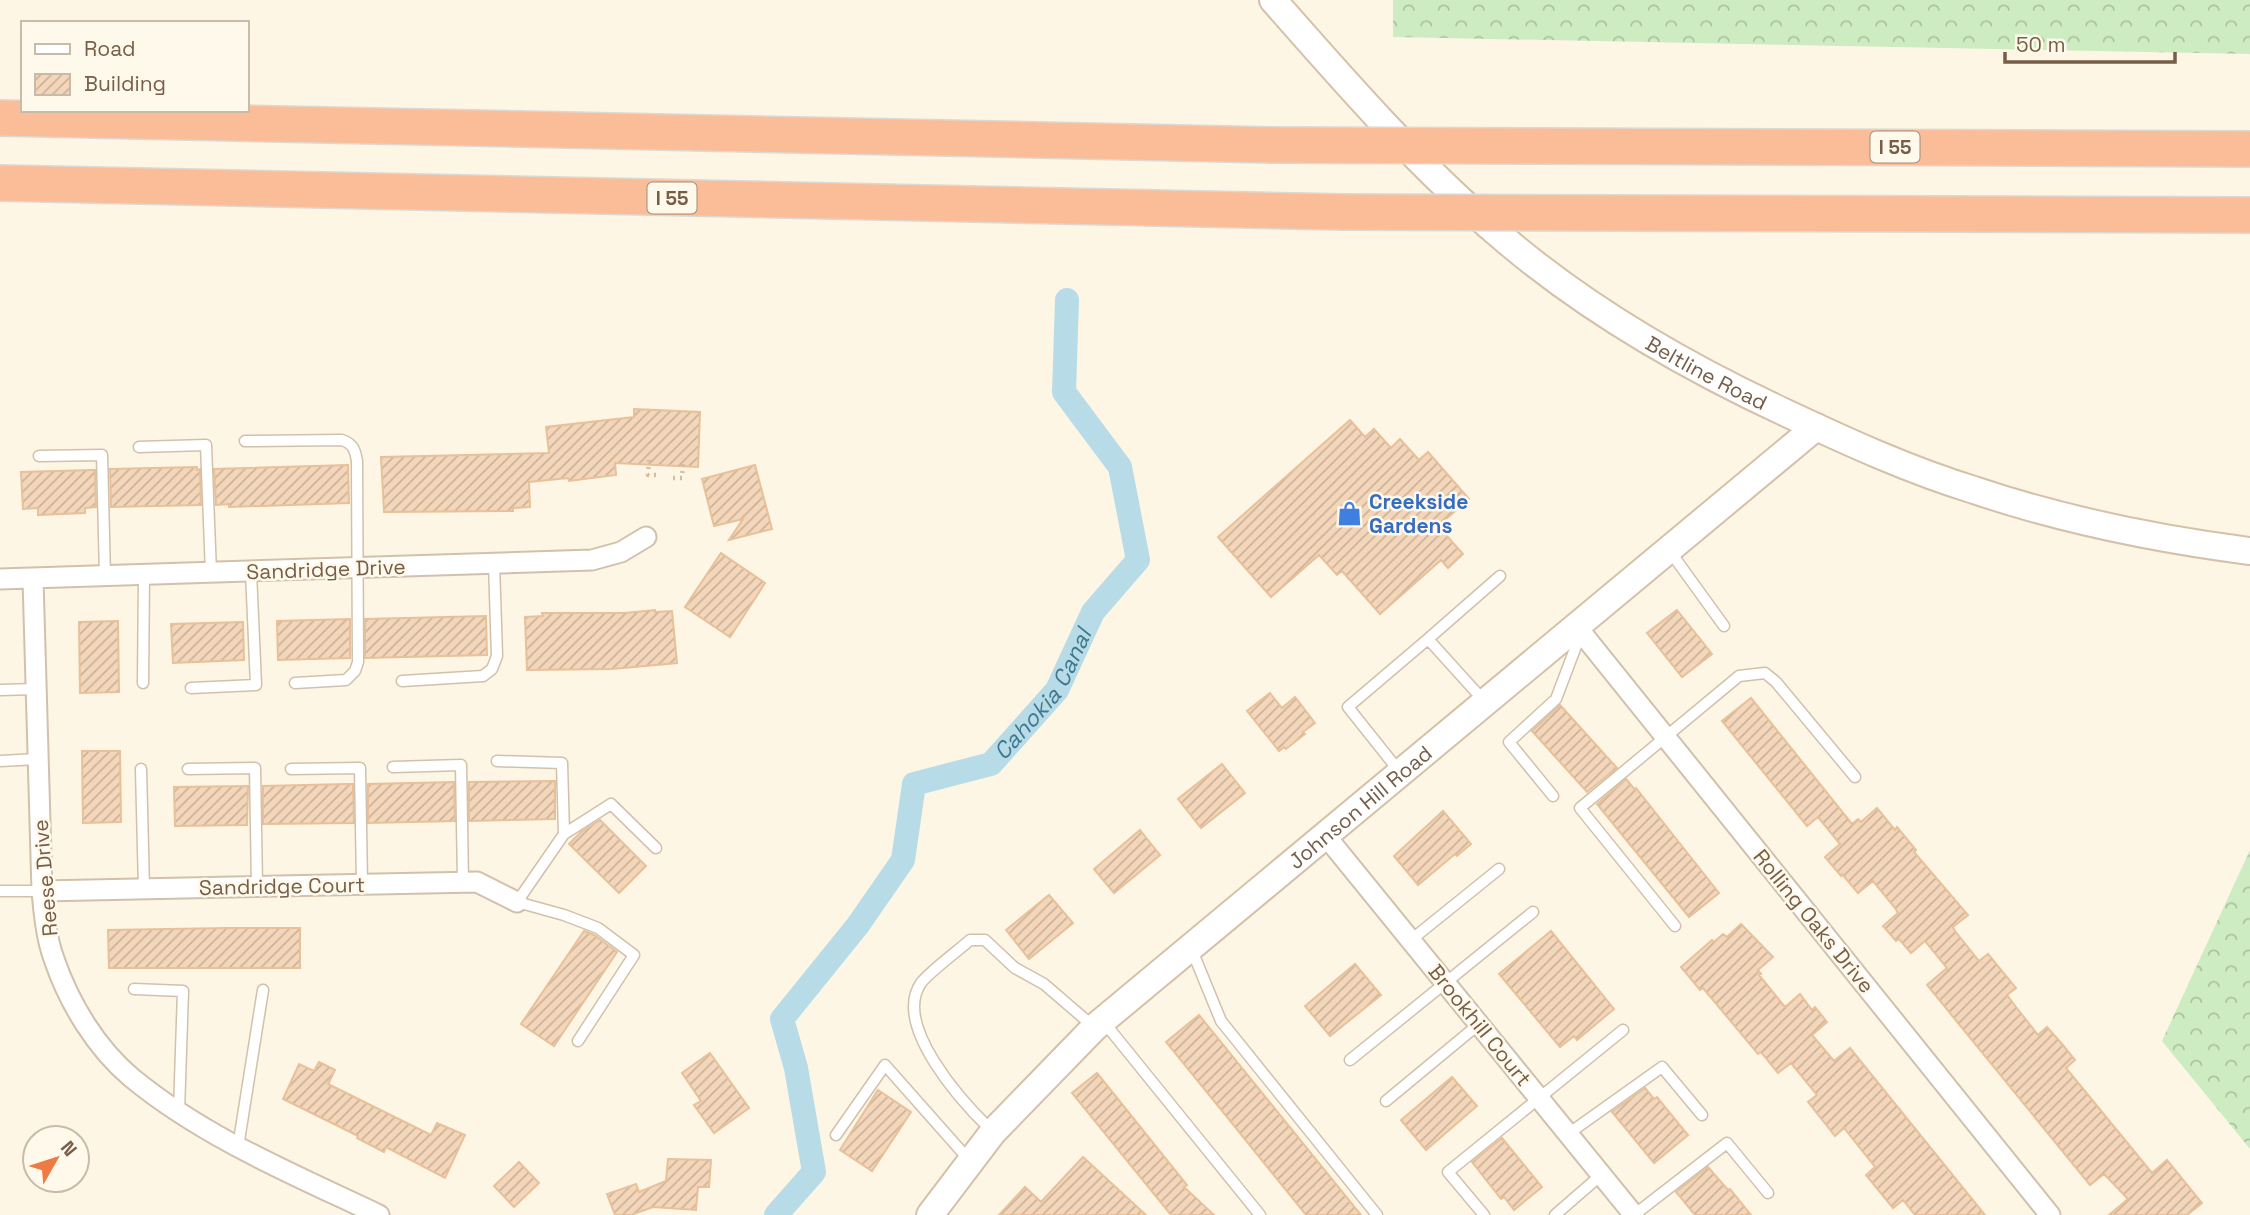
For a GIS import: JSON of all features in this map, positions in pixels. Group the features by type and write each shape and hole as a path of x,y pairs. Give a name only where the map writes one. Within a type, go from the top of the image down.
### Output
{"highway":[{"name":"I 55","path":"0,118 1273,145 2250,149"},
{"name":"I 55","path":"0,183 1344,212 2250,215"}],"street":[{"name":"Beltline Road","path":"1273,0 1429,172 1502,238 1563,285 1619,323 1707,374 1816,427 1894,461 1972,490 2041,511 2113,528 2201,545 2250,551"},
{"name":"Johnson Hill Road","path":"930,1215 993,1132 1099,1024 1485,703 1579,630 1669,550 1816,427"},
{"name":"Sandridge Drive","path":"0,579 592,560 621,552 646,537"},
{"name":"Reese Drive","path":"33,579 41,891 53,957 65,988 101,1045 132,1078 238,1148 379,1215"},
{"name":"Rolling Oaks Drive","path":"1579,630 2050,1215"},
{"name":"Brookhill Court","path":"1325,835 1634,1215"},
{"name":"Sandridge Court","path":"41,891 477,882 517,902"}],"lane":[{"path":"245,441 342,440 355,449 358,662 355,671 346,680 295,683"},
{"path":"139,447 206,445 211,573"},
{"path":"40,456 102,455 105,576"},
{"path":"1669,550 1724,626"},
{"path":"402,681 483,676 492,669 497,656 494,564"},
{"path":"191,688 256,685 251,572"},
{"path":"143,683 144,575"},
{"path":"1400,773 1349,707 1500,576"},
{"path":"1553,796 1509,742 1556,699 1579,630"},
{"path":"1428,639 1485,703"},
{"path":"1675,926 1580,808 1665,736 1739,676 1765,673 1776,682 1854,778"},
{"path":"0,690 36,689"},
{"path":"0,761 38,759"},
{"path":"497,761 562,763 564,834"},
{"path":"393,767 461,765 463,882"},
{"path":"188,769 255,768 257,886"},
{"path":"291,769 360,768 362,884"},
{"path":"141,769 144,889"},
{"path":"578,1041 634,955 598,928 517,902 564,834 611,804 656,848"},
{"path":"1411,940 1499,869"},
{"path":"0,891 41,891"},
{"path":"1350,1060 1533,912"},
{"path":"993,1132 964,1105 920,1037 913,1010 921,983 970,940 985,940 1015,968 1044,984 1099,1024 1260,1215"},
{"path":"1191,947 1221,1021 1377,1215"},
{"path":"134,989 183,990 179,1111"},
{"path":"238,1148 263,990"},
{"path":"1386,1101 1479,1024"},
{"path":"1484,1215 1448,1172 1623,1030"},
{"path":"836,1135 885,1065 970,1161"},
{"path":"1568,1134 1662,1067 1702,1115"},
{"path":"1634,1215 1727,1143 1768,1193"},
{"path":"1555,1215 1601,1175"}],"path":[{"path":"649,460 648,475 660,475"},
{"path":"673,478 682,478 683,461"}],"green space":[{"path":"1393,0 2250,0 2250,54 1393,37"},
{"path":"2250,850 2250,1149 2162,1041"}],"building":[{"path":"634,409 700,412 698,467 615,463 616,475 569,481 568,478 529,482 530,507 513,508 513,511 384,512 381,457 549,453 546,427 634,417"},
{"name":"Creekside Gardens","path":"1350,420 1365,437 1374,429 1391,448 1400,439 1419,460 1428,452 1469,499 1438,526 1463,554 1448,568 1441,560 1380,614 1342,571 1337,575 1319,555 1271,597 1218,537"},
{"path":"348,465 349,503 229,507 229,504 216,505 214,469"},
{"path":"755,465 772,529 729,540 743,519 714,526 702,479"},
{"path":"197,467 197,470 200,469 201,505 111,507 110,469"},
{"path":"95,470 96,507 85,508 85,513 38,515 38,508 23,509 21,472"},
{"path":"721,553 765,583 730,637 685,607"},
{"path":"1677,610 1712,654 1682,677 1647,633"},
{"path":"672,611 677,663 612,669 527,670 525,617 543,616 542,613 624,613"},
{"path":"486,616 487,655 365,658 365,619"},
{"path":"350,619 350,658 278,660 277,621"},
{"path":"118,621 119,692 80,693 79,622"},
{"path":"243,622 244,660 173,663 171,624"},
{"path":"1270,693 1282,708 1295,697 1315,723 1286,749 1284,747 1279,751 1247,711"},
{"path":"1751,698 1852,824 1858,819 1861,822 1877,808 1895,830 1897,827 1916,850 1914,852 1968,915 1953,927 1955,931 1979,961 1988,954 2016,988 2007,995 2038,1035 2047,1027 2062,1044 2075,1060 2066,1068 2152,1173 2167,1160 2202,1203 2187,1215 2109,1215 2128,1199 2104,1174 2090,1185 1927,985 1947,968 1925,941 1911,953 1899,939 1896,941 1883,926 1898,913 1895,908 1873,881 1858,893 1842,874 1841,876 1825,857 1840,844 1818,817 1807,826 1722,721"},
{"path":"1560,705 1617,768 1587,792 1532,731"},
{"path":"82,751 120,751 121,822 83,823"},
{"path":"1222,764 1245,793 1201,828 1178,799"},
{"path":"1626,779 1719,893 1689,917 1597,804"},
{"path":"555,781 555,819 469,821 469,782"},
{"path":"454,782 455,821 368,823 368,784"},
{"path":"353,784 354,823 263,824 263,786"},
{"path":"248,786 247,825 175,826 174,787"},
{"path":"1443,811 1471,844 1418,885 1394,856"},
{"path":"600,820 646,866 619,893 569,844 581,832"},
{"path":"1140,830 1160,855 1114,893 1094,869"},
{"path":"1049,895 1073,923 1029,959 1006,930"},
{"path":"1741,924 1773,957 1758,970 1761,974 1759,975 1785,1007 1800,994 1812,1010 1815,1007 1827,1022 1812,1035 1834,1061 1850,1048 1985,1215 1915,1215 1903,1200 1893,1208 1866,1175 1875,1167 1844,1128 1835,1136 1808,1102 1817,1095 1791,1063 1778,1073 1761,1052 1758,1054 1703,988 1700,990 1681,967 1712,940 1714,942 1723,934 1727,937"},
{"path":"300,928 300,968 109,968 108,930"},
{"path":"584,931 617,952 554,1046 521,1024"},
{"path":"1551,931 1614,1009 1577,1040 1574,1036 1560,1047 1499,974"},
{"path":"1355,964 1381,995 1330,1036 1305,1006"},
{"path":"1199,1015 1361,1215 1306,1215 1166,1042"},
{"path":"710,1053 749,1108 714,1133 694,1105 701,1101 682,1073"},
{"path":"319,1062 335,1070 328,1084 431,1135 437,1123 465,1135 445,1178 386,1147 384,1152 283,1099 299,1064 314,1071"},
{"path":"1097,1073 1187,1185 1184,1187 1214,1215 1171,1215 1072,1093"},
{"path":"1452,1077 1477,1106 1426,1150 1401,1120"},
{"path":"1645,1088 1654,1099 1657,1097 1688,1135 1654,1163 1612,1112"},
{"path":"878,1090 911,1112 872,1171 840,1150"},
{"path":"1502,1138 1542,1187 1514,1210 1504,1197 1501,1199 1472,1162"},
{"path":"1083,1157 1146,1215 999,1215 1025,1187 1041,1202"},
{"path":"668,1159 711,1160 709,1187 698,1187 696,1210 653,1207 631,1215 615,1215 607,1194 636,1184 639,1192 666,1181"},
{"path":"519,1162 539,1183 514,1207 494,1186"},
{"path":"1708,1167 1751,1215 1695,1215 1676,1192"}],"waterway":[{"name":"Cahokia Canal","path":"776,1215 814,1172 796,1068 782,1019 858,925 903,860 914,784 991,764 1057,690 1093,612 1138,560 1120,467 1064,392 1067,300"}],"place":[{"name":"Creekside Gardens","path":"1349,513"}]}
